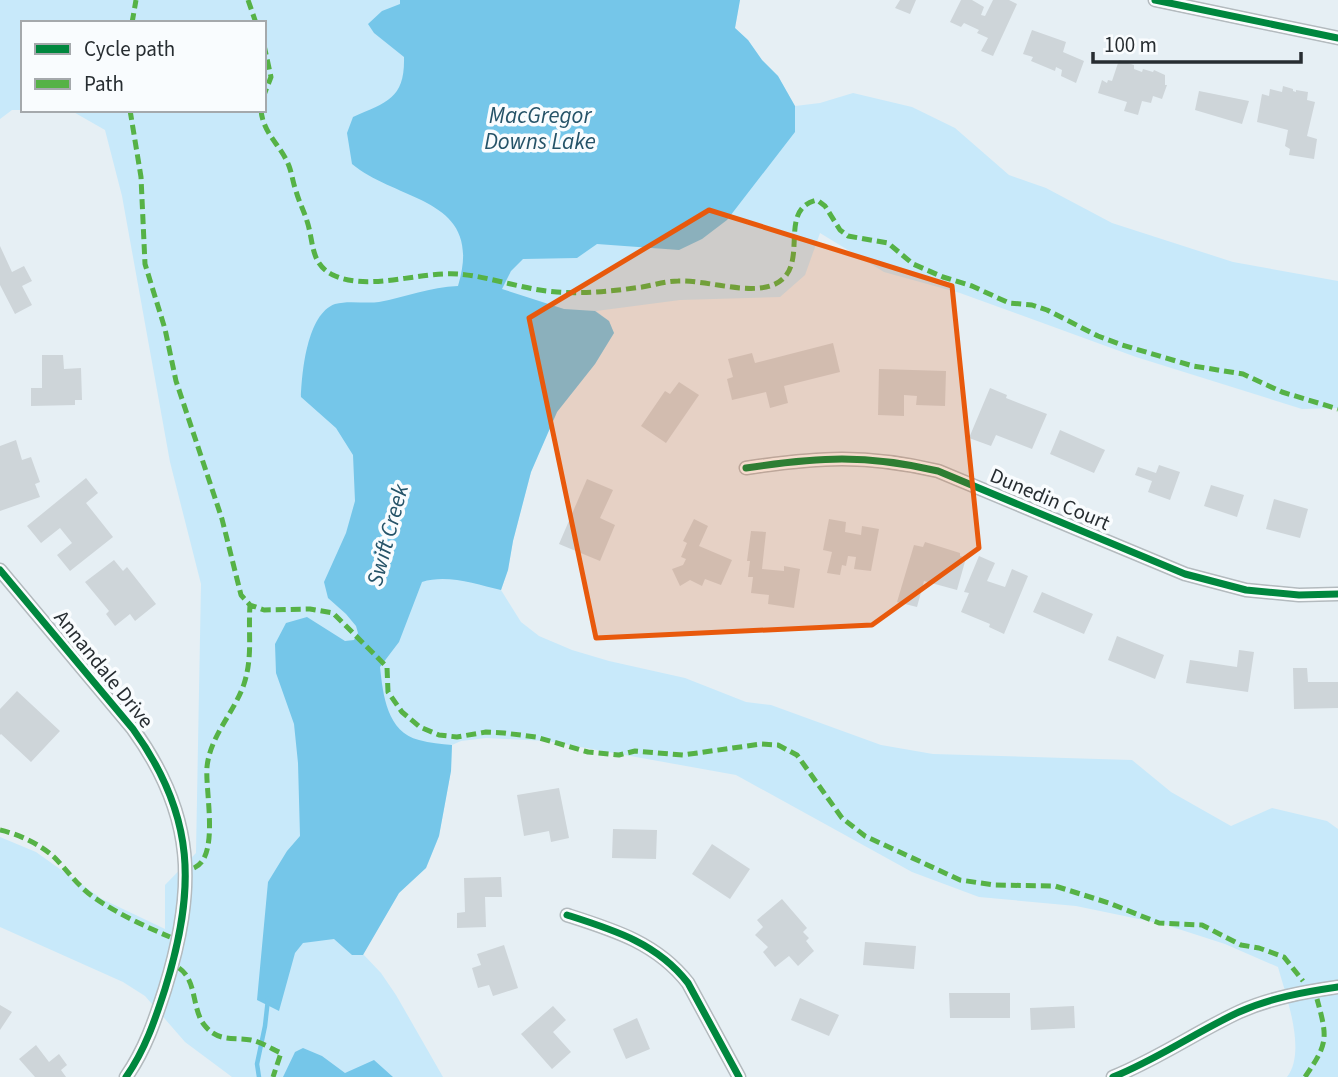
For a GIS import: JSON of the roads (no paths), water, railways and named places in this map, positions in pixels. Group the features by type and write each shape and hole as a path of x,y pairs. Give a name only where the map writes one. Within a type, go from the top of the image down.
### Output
{"street":[{"path":"1155,0 1338,38"},
{"name":"Dunedin Court","path":"746,468 824,458 908,464 937,471 1185,574 1245,590 1299,595 1338,594"},
{"name":"Annandale Drive","path":"0,570 138,737 161,772 178,818 186,884 180,934 144,1048 126,1077"},
{"path":"567,915 626,934 666,958 688,983 739,1077"},
{"path":"1113,1077 1173,1049 1238,1012 1266,1002 1338,987"}],"water":[{"name":"MacGregor Downs Lake","path":"400,0 740,0 735,28 778,76 795,106 795,132 727,220 702,239 679,250 597,244 577,258 523,259 511,271 502,289 564,309 595,311 609,321 614,333 595,364 557,412 531,472 501,590 451,579 422,582 399,642 380,667 385,700 393,721 400,729 419,740 452,745 451,771 439,836 426,868 399,893 363,955 352,955 334,939 303,943 295,953 279,1011 257,1000 268,882 287,851 300,836 294,724 276,673 275,644 286,623 307,617 345,641 354,640 358,633 346,614 328,598 324,582 346,533 355,501 353,455 336,428 301,397 308,345 318,319 335,304 379,302 458,286 463,257 459,235 449,219 433,206 371,177 352,164 347,133 353,117 392,97 401,82 404,57 374,33 368,24 382,11 400,4"},
{"path":"303,1048 322,1056 345,1073 374,1060 393,1077 283,1077 295,1052"}],"waterway":[{"name":"Swift Creek","path":"259,1077 257,1064 268,999"}]}
